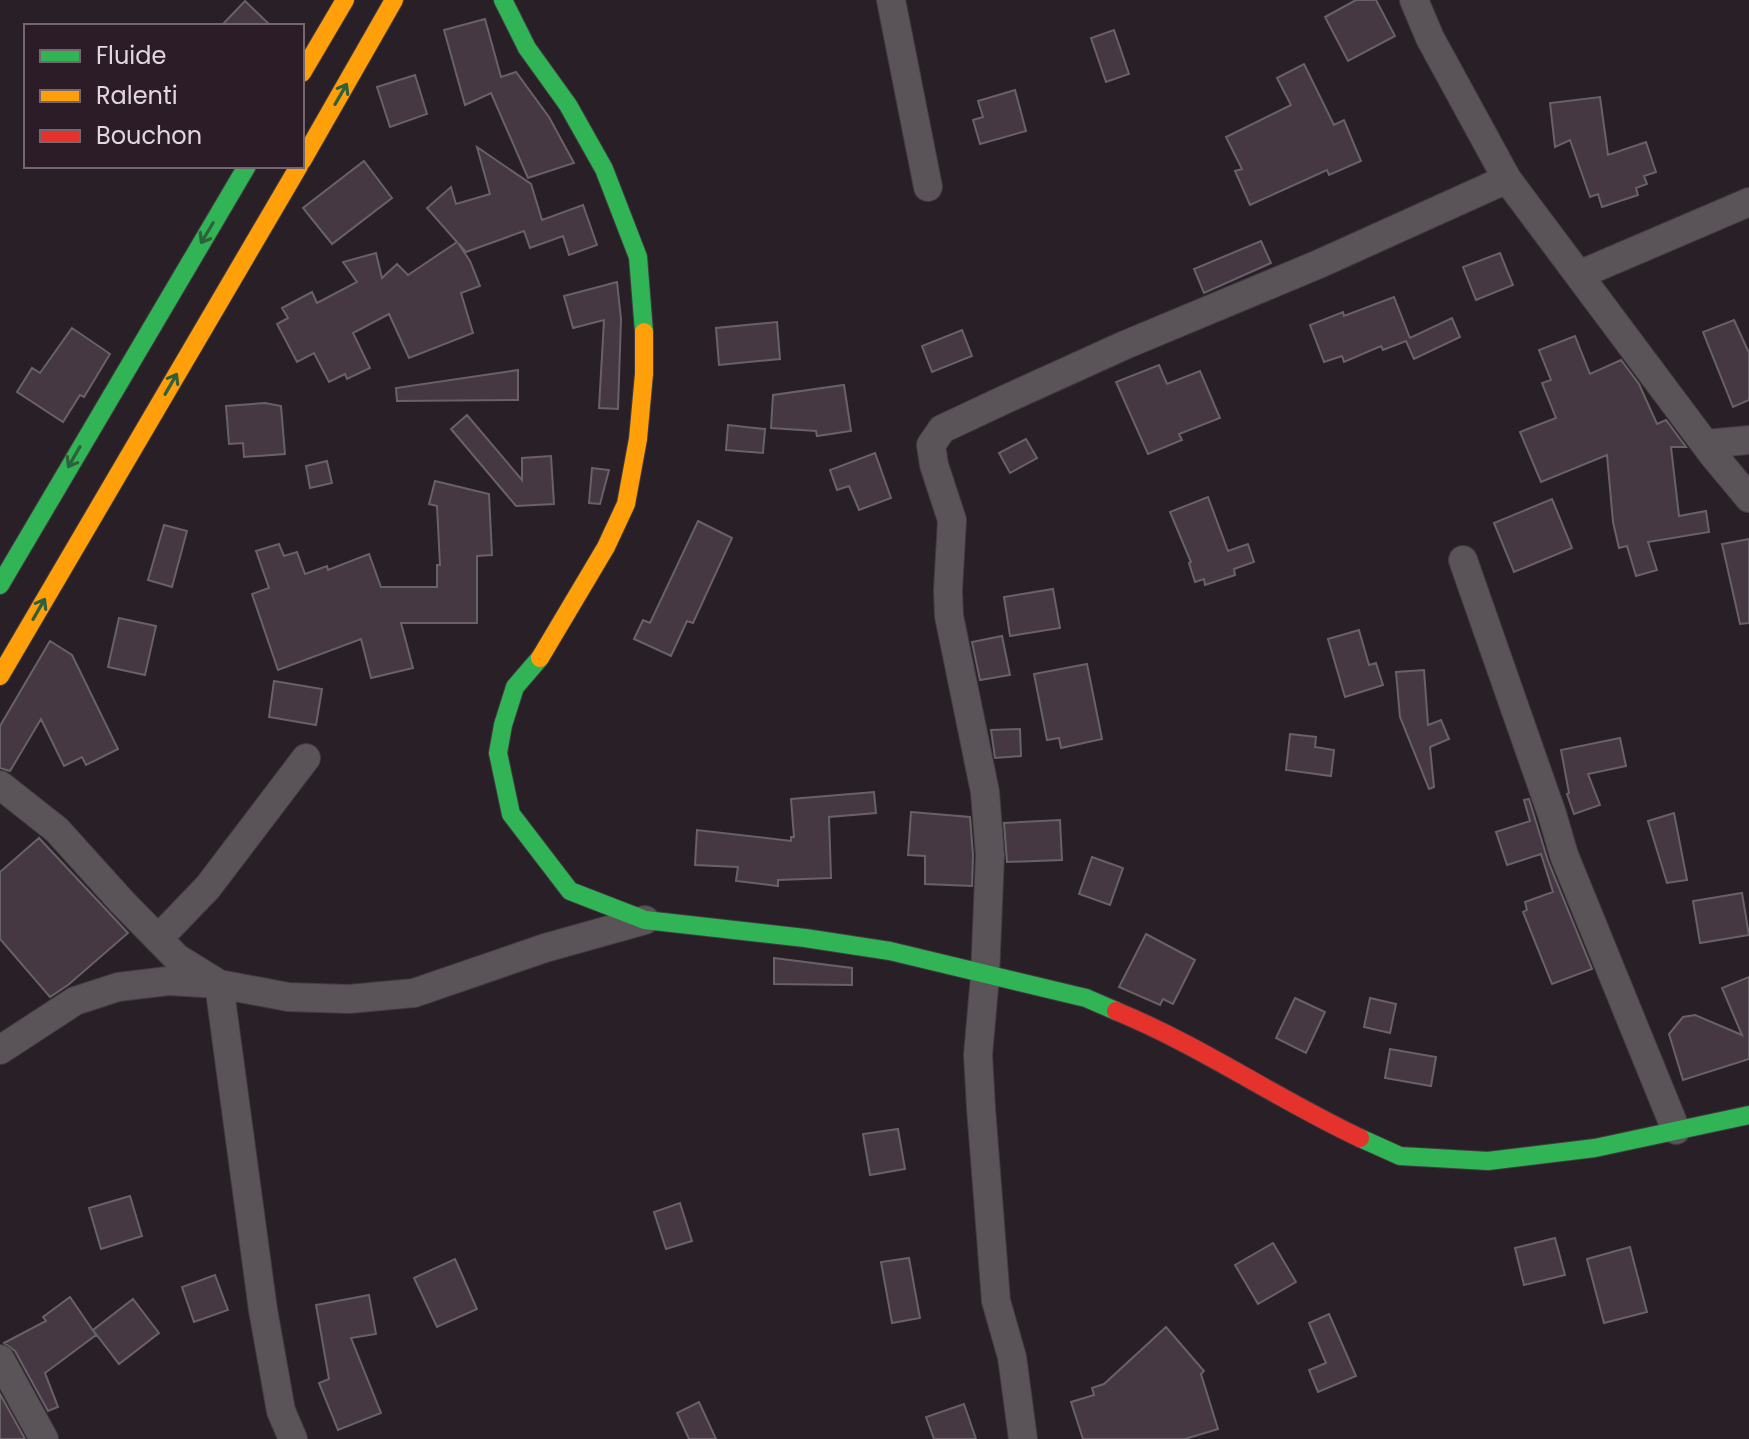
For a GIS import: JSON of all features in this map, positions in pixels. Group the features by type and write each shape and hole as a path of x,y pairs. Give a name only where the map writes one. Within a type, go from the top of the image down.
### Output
{"street":[{"path":"304,70 345,0"},
{"path":"304,159 394,0"},
{"path":"503,0 527,48 568,105 604,169 638,257 644,318 644,374 638,439 626,504 606,547 543,654 515,687 498,753 511,814 570,891 645,920 890,951 1086,998 1208,1055 1371,1144 1400,1156 1488,1161 1595,1148 1749,1115"},
{"path":"891,0 928,187"},
{"path":"1414,0 1430,38 1507,179 1749,498"},
{"path":"0,585 246,168"},
{"path":"0,676 299,168"},
{"path":"1023,1439 1012,1357 996,1301 978,1055 990,855 985,792 949,616 952,520 934,465 931,445 942,429 1006,399 1507,179"},
{"path":"1581,274 1749,202"},
{"path":"1706,444 1749,440"},
{"path":"1463,560 1564,855 1676,1130"},
{"path":"158,939 208,887 306,758"},
{"path":"0,785 57,830 177,958 219,984"},
{"path":"0,1050 75,1001 118,987 168,981 219,984 288,997 349,999 414,993 545,948 645,920"},
{"path":"219,984 263,1310 281,1411 293,1439"},
{"path":"0,1359 44,1439"}],"building":[{"path":"1356,0 1376,0 1395,36 1348,61 1325,17"},
{"path":"245,1 269,24 223,24"},
{"path":"485,19 501,77 516,72 549,117 574,163 528,178 491,93 465,105 444,30"},
{"path":"1114,30 1129,74 1106,82 1091,38"},
{"path":"1304,64 1334,125 1344,120 1361,161 1329,175 1327,170 1250,205 1235,171 1242,169 1226,137 1291,105 1277,78"},
{"path":"415,75 427,114 390,127 377,87"},
{"path":"1015,90 1026,131 980,144 973,120 983,117 978,101"},
{"path":"1600,97 1608,155 1646,142 1656,172 1644,176 1647,184 1636,188 1638,195 1602,207 1598,194 1590,197 1570,140 1555,147 1550,103"},
{"path":"477,147 531,184 542,220 583,205 597,245 569,255 563,236 530,248 524,231 466,252 458,243 470,261 480,286 461,293 473,333 409,358 389,314 353,333 370,368 347,379 345,374 329,382 314,353 297,362 277,324 288,318 282,308 312,292 317,303 357,282 343,262 376,253 382,278 397,264 408,275 457,242 427,208 451,187 456,204 490,194"},
{"path":"364,161 392,198 332,244 303,208"},
{"path":"1261,241 1271,263 1204,293 1194,269"},
{"path":"1500,253 1513,285 1476,300 1463,267"},
{"path":"617,282 621,319 618,409 599,408 604,320 573,328 564,296"},
{"path":"1394,297 1410,338 1452,318 1460,337 1414,359 1406,341 1383,350 1381,346 1344,362 1342,356 1324,362 1310,325"},
{"path":"1734,320 1749,353 1749,400 1733,407 1703,332"},
{"path":"777,322 780,359 719,365 716,328"},
{"path":"72,328 110,354 84,397 80,395 63,422 17,392 32,368 40,373"},
{"path":"962,330 972,356 932,372 922,346"},
{"path":"1575,336 1590,374 1621,360 1639,384 1657,424 1666,420 1686,447 1671,447 1679,516 1706,511 1709,532 1648,542 1657,570 1636,576 1627,546 1619,548 1613,522 1607,455 1541,482 1520,432 1556,418 1542,383 1551,380 1539,350"},
{"path":"1159,365 1167,384 1200,371 1220,418 1179,434 1182,440 1148,454 1116,382"},
{"path":"518,370 518,400 397,401 396,388"},
{"path":"844,385 851,431 817,436 816,431 771,428 773,395"},
{"path":"265,403 281,406 285,454 244,457 243,443 229,444 226,406"},
{"path":"467,415 522,480 522,458 551,456 554,504 516,506 451,429"},
{"path":"728,425 765,429 763,453 726,450"},
{"path":"1026,439 1037,458 1010,473 999,453"},
{"path":"875,453 891,498 859,510 849,486 837,490 830,470"},
{"path":"327,461 332,483 310,488 306,466"},
{"path":"592,468 609,470 600,504 589,503"},
{"path":"435,481 489,494 492,555 477,556 477,623 401,623 413,668 371,678 361,639 278,670 252,594 269,588 256,551 279,544 284,556 297,552 305,574 327,566 328,570 369,554 381,587 437,587 437,565 440,565 437,506 429,504"},
{"path":"1208,497 1228,551 1248,544 1254,562 1234,569 1235,575 1205,585 1204,579 1195,582 1191,562 1170,512"},
{"path":"1552,499 1572,548 1514,572 1494,523"},
{"path":"698,521 732,538 693,623 687,621 671,656 634,639 643,620 650,623"},
{"path":"164,525 187,531 172,587 148,580"},
{"path":"1749,539 1749,623 1740,624 1722,544"},
{"path":"1053,589 1060,628 1010,636 1004,597"},
{"path":"119,618 156,626 145,675 108,667"},
{"path":"1359,630 1369,665 1376,663 1383,685 1345,697 1328,639"},
{"path":"1002,636 1010,675 980,680 972,642"},
{"path":"50,641 72,655 118,749 86,765 82,757 64,766 41,719 10,771 0,768 0,726"},
{"path":"1087,664 1102,739 1061,748 1059,738 1047,740 1034,674"},
{"path":"1424,670 1428,725 1441,720 1449,739 1430,747 1434,787 1429,789 1400,717 1396,672"},
{"path":"274,681 322,689 316,725 269,717"},
{"path":"1020,729 1021,756 995,758 991,730"},
{"path":"1290,734 1316,737 1315,747 1334,750 1331,776 1286,770"},
{"path":"1620,738 1626,766 1588,774 1600,805 1574,814 1567,794 1561,750"},
{"path":"874,792 876,813 829,817 831,878 778,880 778,886 736,881 738,867 695,865 697,830 791,841 794,837 791,799"},
{"path":"1529,799 1548,861 1592,969 1552,984 1523,912 1527,910 1525,902 1553,892 1541,854 1507,865 1496,832 1530,821 1524,800"},
{"path":"911,812 970,817 972,886 925,884 925,856 908,855"},
{"path":"1674,813 1687,880 1667,883 1648,821"},
{"path":"1060,820 1062,860 1007,862 1004,823"},
{"path":"39,838 128,933 50,997 0,939 0,872"},
{"path":"1092,857 1123,868 1110,905 1079,894"},
{"path":"1742,893 1749,935 1700,943 1693,901"},
{"path":"1146,934 1195,960 1173,1004 1163,999 1160,1005 1119,987"},
{"path":"774,958 852,968 852,985 774,984"},
{"path":"1749,977 1749,1059 1683,1080 1669,1034 1683,1017 1695,1015 1742,1035 1722,988"},
{"path":"1295,998 1325,1012 1306,1053 1276,1038"},
{"path":"1370,998 1396,1004 1390,1033 1364,1027"},
{"path":"1390,1049 1436,1057 1431,1086 1385,1078"},
{"path":"898,1129 905,1169 870,1175 863,1134"},
{"path":"130,1196 142,1236 101,1249 89,1208"},
{"path":"680,1203 692,1241 666,1249 654,1212"},
{"path":"1555,1238 1565,1275 1524,1285 1515,1248"},
{"path":"1273,1243 1296,1282 1258,1304 1235,1265"},
{"path":"1630,1247 1647,1312 1604,1323 1587,1259"},
{"path":"909,1258 920,1318 892,1323 881,1262"},
{"path":"455,1259 477,1309 437,1327 414,1278"},
{"path":"215,1275 228,1310 194,1322 182,1287"},
{"path":"369,1295 376,1334 351,1338 381,1413 338,1430 319,1383 329,1379 316,1305"},
{"path":"70,1297 96,1335 45,1373 58,1407 48,1411 15,1351 4,1343 46,1321 43,1317"},
{"path":"133,1299 159,1333 119,1364 93,1330"},
{"path":"1329,1314 1356,1376 1318,1392 1309,1370 1326,1363 1309,1323"},
{"path":"1166,1327 1204,1371 1201,1374 1218,1429 1185,1439 1083,1439 1071,1402 1094,1395 1092,1388 1104,1384"},
{"path":"0,1394 25,1439 0,1439"},
{"path":"699,1402 716,1439 689,1439 677,1413"},
{"path":"964,1404 976,1439 934,1439 926,1417"}],"traffic: fast":[{"path":"503,0 527,48 568,105 604,169 638,257 644,332"},
{"path":"0,585 246,168"},
{"path":"540,658 515,687 498,753 511,814 570,891 645,920 890,951 1086,998 1116,1011"},
{"path":"1360,1138 1400,1156 1488,1161 1595,1148 1749,1115"}],"traffic: slow":[{"path":"304,70 345,0"},
{"path":"304,158 394,0"},
{"path":"0,676 298,168"},
{"path":"540,658 606,547 626,504 638,439 644,332"}],"traffic: jam":[{"path":"1116,1011 1178,1040 1360,1138"}]}
